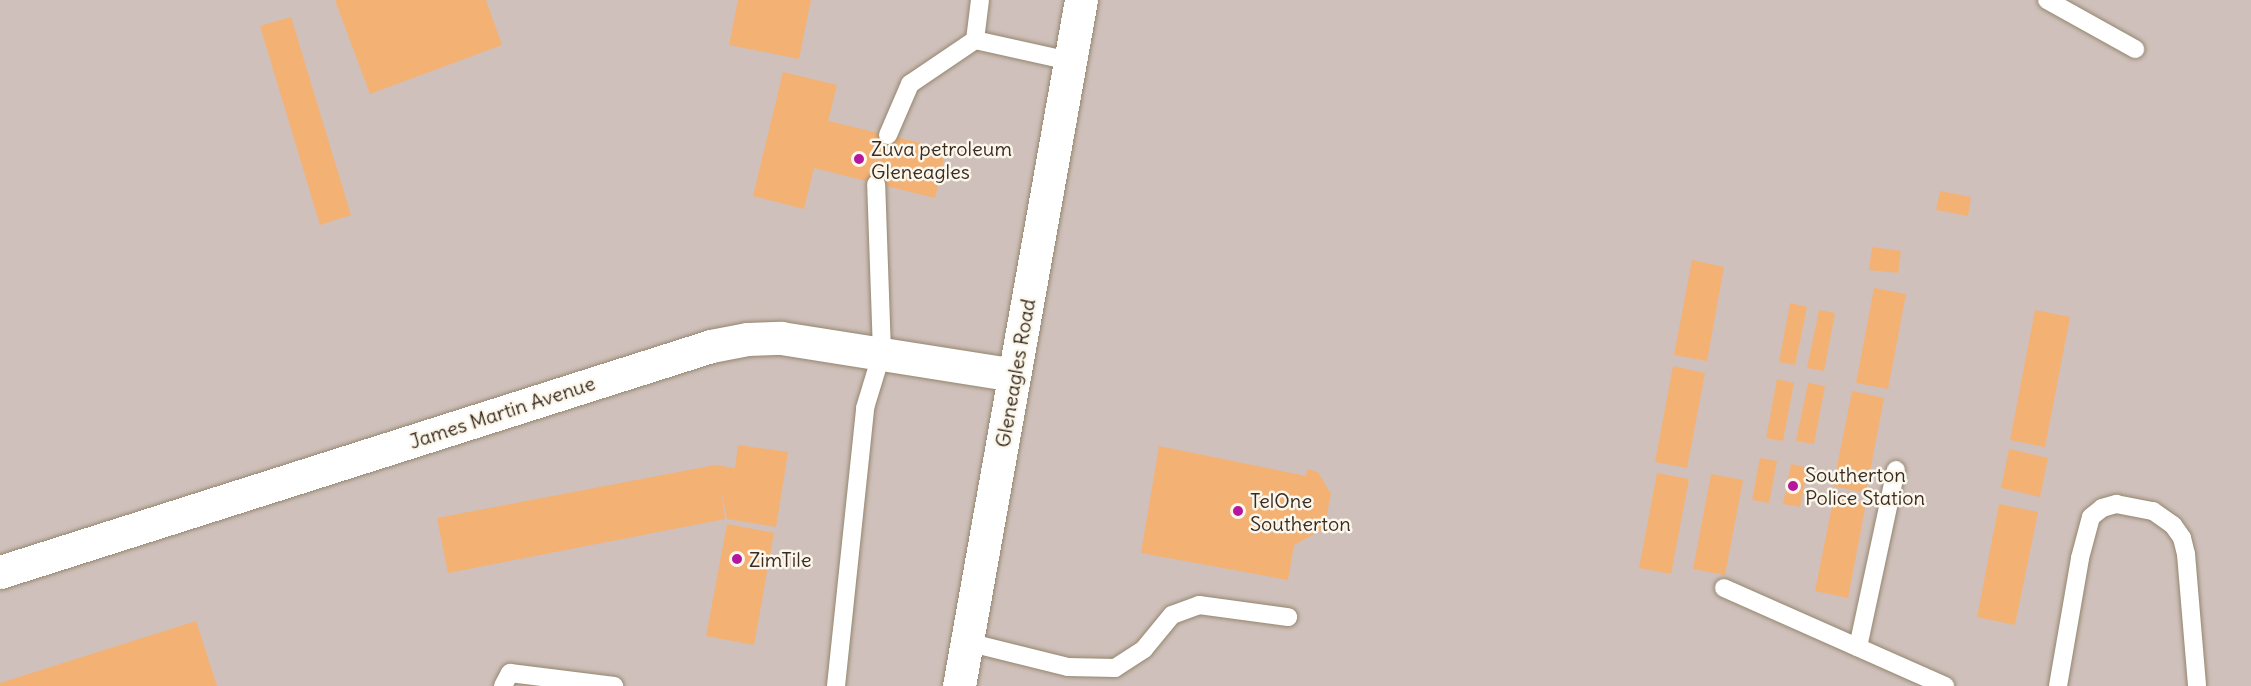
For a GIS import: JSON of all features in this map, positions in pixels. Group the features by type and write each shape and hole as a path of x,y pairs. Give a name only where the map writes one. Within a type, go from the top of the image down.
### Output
{"street":[{"name":"Gleneagles Road","path":"1070,61 1072,0"},
{"name":"Gleneagles Road","path":"959,686 1081,0"},
{"name":"James Martin Avenue","path":"0,572 711,346 747,339 782,338 882,352 1014,375"}],"lane":[{"path":"975,40 980,0"},
{"path":"2047,0 2134,49"},
{"path":"888,135 910,84 975,40 1070,61"},
{"path":"836,686 865,408 882,352 876,183"},
{"path":"1858,647 1896,470"},
{"path":"2058,686 2080,558 2091,517 2102,508 2116,504 2153,511 2173,525 2182,538 2186,554 2197,686"},
{"path":"1724,588 1945,686"},
{"path":"967,642 1068,667 1115,668 1144,649 1172,615 1199,605 1288,617"},
{"path":"503,686 510,673 614,686"}],"shaded area":[{"path":"0,0 2251,0 2251,686 0,686"}],"building":[{"path":"335,0 486,0 502,45 370,94"},
{"path":"738,0 811,0 799,59 729,45"},
{"path":"291,17 351,215 320,225 260,26"},
{"path":"783,72 837,85 828,121 946,149 935,198 814,168 804,209 753,196"},
{"path":"1940,191 1971,197 1968,216 1936,210"},
{"path":"1872,247 1901,251 1898,273 1869,270"},
{"path":"1692,260 1724,267 1707,361 1674,355"},
{"path":"1874,288 1906,294 1888,389 1856,383"},
{"path":"1790,303 1807,307 1795,365 1779,362"},
{"path":"1819,310 1835,313 1824,371 1807,368"},
{"path":"2035,310 2070,317 2045,447 2010,440"},
{"path":"1673,366 1705,373 1687,468 1655,462"},
{"path":"1777,379 1794,383 1783,441 1766,438"},
{"path":"1808,383 1825,386 1814,444 1796,441"},
{"path":"1852,391 1884,398 1866,493 1833,486"},
{"path":"738,445 788,452 776,527 727,519 721,490 725,519 448,573 437,518 715,465 735,468"},
{"name":"TelOne Southerton","path":"1159,446 1306,476 1307,469 1318,472 1331,494 1324,529 1294,545 1288,580 1141,553"},
{"path":"2009,449 2048,458 2040,497 2001,488"},
{"path":"1760,458 1777,461 1769,503 1752,500"},
{"path":"1791,464 1808,468 1800,507 1783,504"},
{"path":"1657,473 1689,479 1671,574 1639,568"},
{"path":"1711,474 1743,480 1725,575 1693,569"},
{"path":"1834,496 1866,503 1848,598 1815,591"},
{"path":"1999,504 2038,512 2015,625 1977,617"},
{"path":"727,524 774,533 754,645 706,636"},
{"path":"196,621 217,686 0,686 0,683"}],"place":[{"name":"Zuva petroleum Gleneagles","path":"859,159"},
{"name":"Southerton Police Station","path":"1793,486"},
{"name":"TelOne Southerton","path":"1238,511"},
{"name":"ZimTile","path":"737,559"}]}
